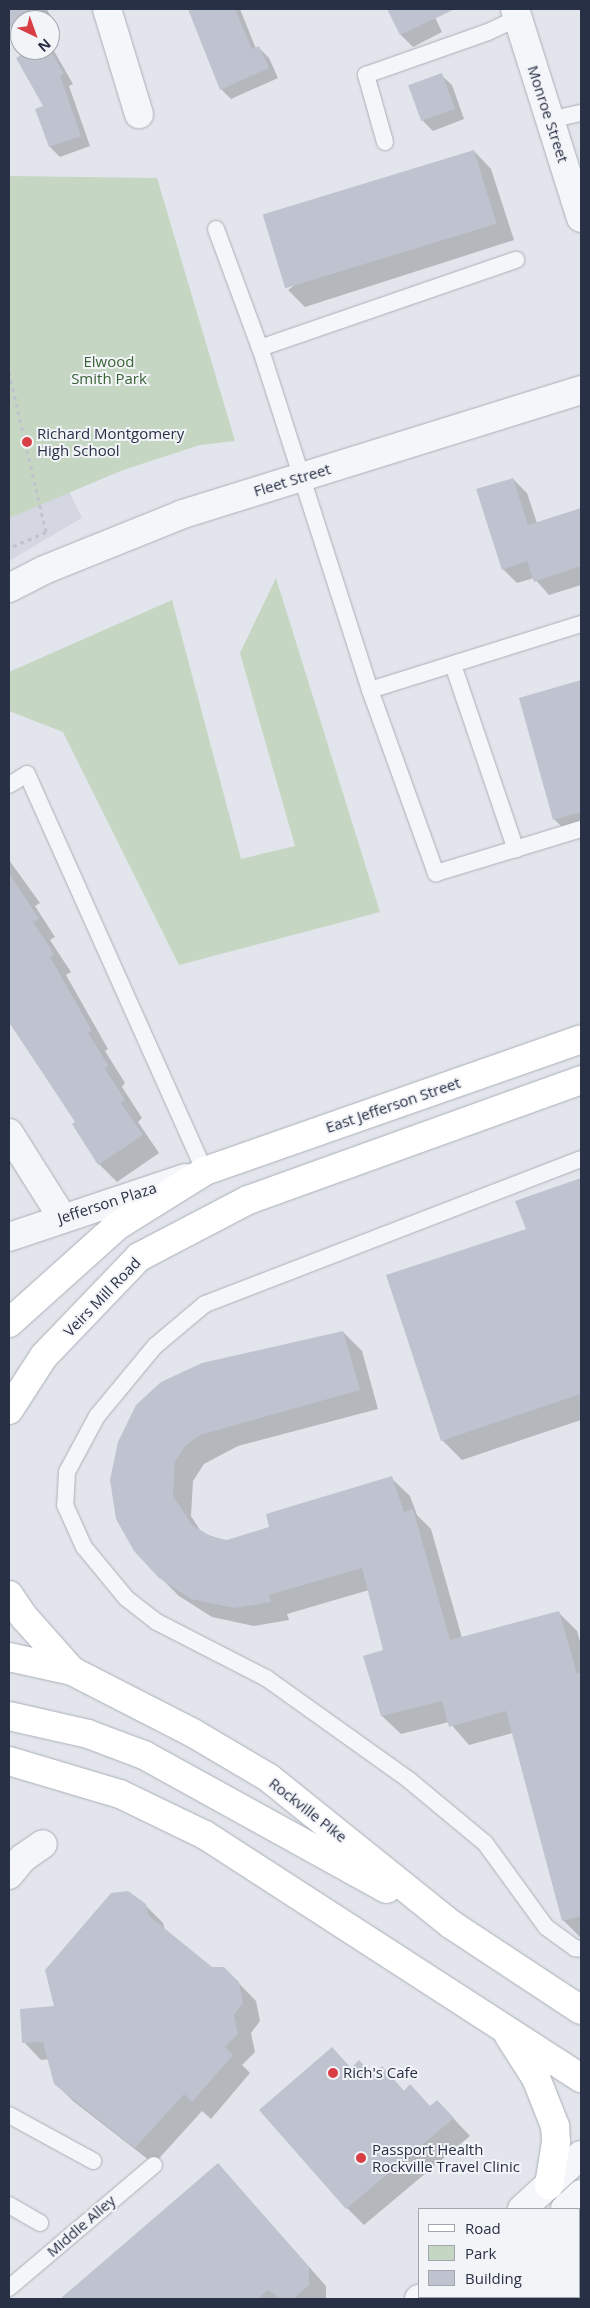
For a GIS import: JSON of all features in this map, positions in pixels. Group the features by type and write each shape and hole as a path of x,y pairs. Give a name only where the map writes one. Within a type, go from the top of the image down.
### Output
{"main road":[{"name":"East Jefferson Street","path":"206,1171 581,1039"},
{"name":"Veirs Mill Road","path":"9,1410 44,1356 139,1257 248,1200 581,1080"},
{"path":"10,1320 117,1226 206,1171"},
{"path":"9,1595 24,1617 72,1671"},
{"name":"Rockville Pike","path":"9,1657 72,1671 193,1733 269,1778 452,1925 581,2010"},
{"path":"9,1716 88,1734 144,1755 452,1925"},
{"path":"9,1761 50,1770 120,1794 205,1836 581,2078"},
{"path":"502,2026 536,2078 555,2126 556,2142 549,2185"}],"street":[{"path":"107,9 140,114"},
{"name":"Monroe Street","path":"516,14 581,215"},
{"name":"Fleet Street","path":"9,588 44,570 183,514 581,390"},
{"path":"9,1133 62,1217"},
{"name":"Jefferson Plaza","path":"9,1237 62,1217 206,1171"},
{"path":"9,1875 24,1858 43,1844"},
{"path":"523,2208 581,2156"}],"lane":[{"path":"385,142 366,75 488,32 516,14"},
{"path":"550,120 581,113"},
{"path":"216,229 260,348 370,690 436,873 581,829"},
{"path":"260,348 516,260"},
{"path":"370,690 581,624"},
{"path":"453,665 516,850"},
{"path":"9,786 28,774 206,1171"},
{"path":"581,1159 205,1304 155,1346 98,1416 67,1472 65,1505 84,1547 126,1598 157,1622 266,1678 409,1780 485,1843 546,1927 575,1948 581,1949"},
{"path":"9,2115 93,2161"},
{"name":"Middle Alley","path":"9,2288 154,2165"},
{"path":"9,2205 40,2223"}],"path":[{"path":"9,372 46,532 9,548"}],"shaded area":[{"name":"Richard Montgomery High School","path":"9,366 82,518 9,561"}],"green space":[{"name":"Elwood Smith Park","path":"9,176 157,178 235,441 200,445 123,470 9,518"},
{"path":"276,578 380,912 179,965 63,732 9,711 9,672 172,600 241,859 295,846 240,653"}],"building":[{"path":"9,9 27,9 10,10 10,26"},
{"path":"188,9 235,9 252,49 259,46 269,68 220,90"},
{"path":"387,9 455,9 400,35"},
{"path":"17,60 56,60 64,74 60,76 81,136 49,147 35,109 43,106"},
{"path":"442,73 455,109 421,121 408,85"},
{"path":"474,150 497,224 285,288 263,215"},
{"path":"513,478 528,525 581,508 581,566 534,582 527,561 502,570 476,489"},
{"path":"581,680 581,812 553,820 519,698"},
{"path":"9,873 39,919 33,922 54,954 50,957 92,1031 88,1033 108,1065 105,1069 125,1100 121,1103 143,1135 98,1165 72,1124 75,1122 9,1022"},
{"path":"581,1178 581,1394 441,1441 386,1275 526,1229 515,1201"},
{"path":"343,1331 360,1390 200,1435 185,1446 175,1462 173,1496 192,1525 212,1537 227,1540 269,1527 266,1514 392,1476 404,1512 413,1509 450,1640 559,1611 577,1674 581,1673 581,1916 562,1921 506,1711 449,1727 442,1701 381,1716 363,1656 383,1650 362,1568 269,1595 271,1602 234,1608 191,1599 159,1578 134,1551 116,1519 110,1480 118,1442 136,1405 161,1382 202,1363"},
{"path":"128,1891 146,1904 148,1915 212,1967 224,1967 239,1982 243,2003 234,2015 238,2034 225,2047 233,2055 192,2102 184,2094 135,2148 54,2084 43,2042 22,2043 20,2009 54,2006 45,1970 111,1893"},
{"path":"332,2047 351,2068 359,2060 373,2075 382,2066 404,2091 410,2084 430,2106 437,2100 454,2118 346,2209 259,2110"},
{"path":"218,2163 309,2267 309,2285 293,2299 278,2297 268,2290 258,2299 60,2299"}],"place":[{"name":"Richard Montgomery High School","path":"27,442"},
{"name":"Rich's Cafe","path":"333,2073"},
{"name":"Passport Health Rockville Travel Clinic","path":"361,2158"}]}
